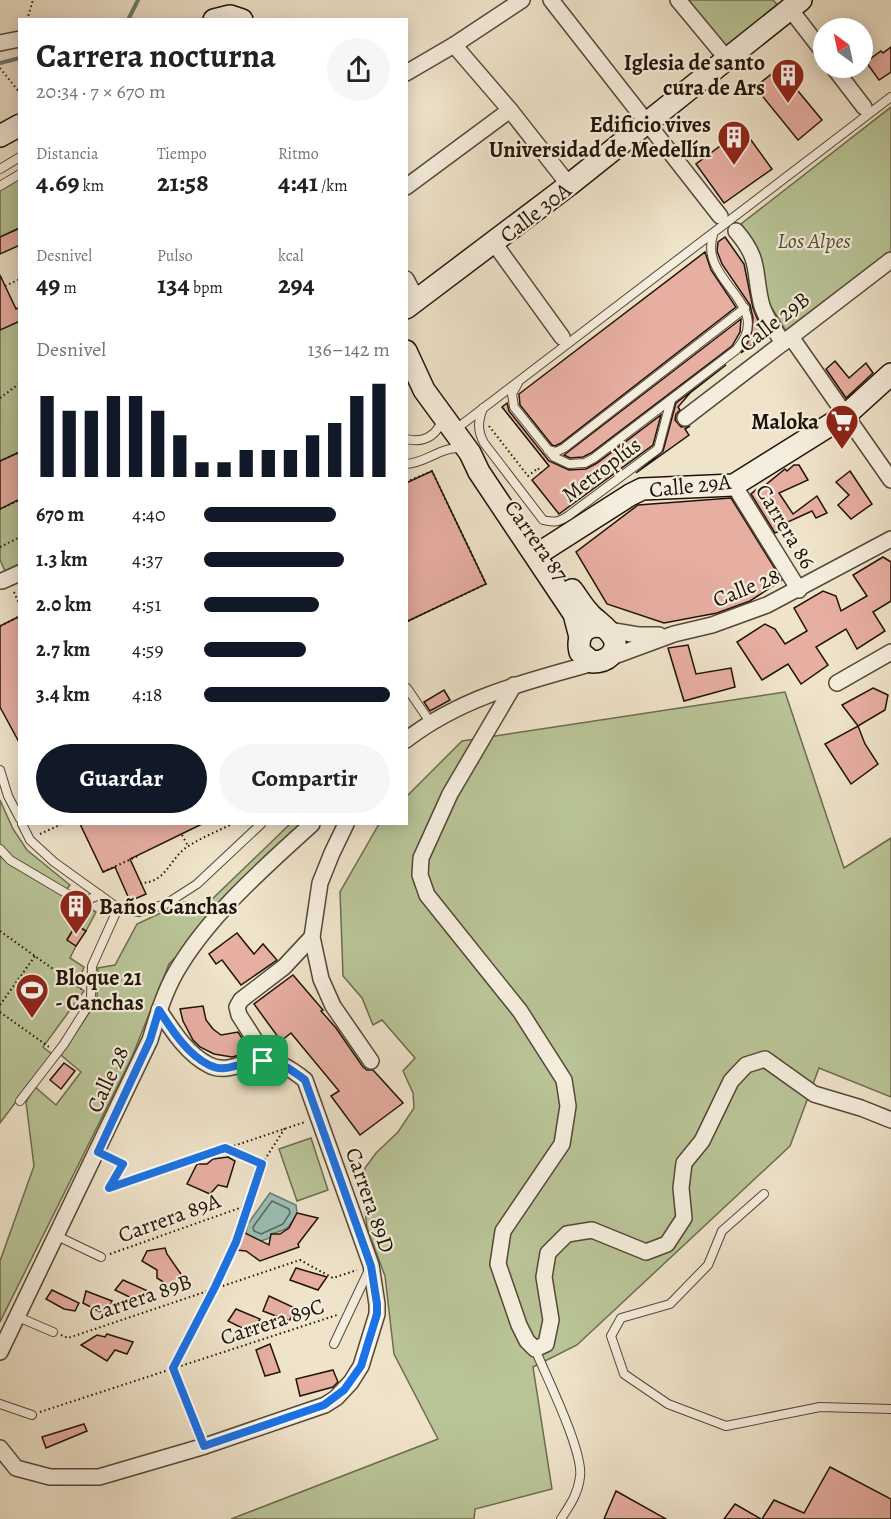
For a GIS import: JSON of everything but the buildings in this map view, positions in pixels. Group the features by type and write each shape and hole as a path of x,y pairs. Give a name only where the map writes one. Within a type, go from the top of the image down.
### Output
{"street":[{"path":"551,0 649,122 720,216"},
{"path":"678,0 727,59"},
{"path":"408,72 454,45 512,3"},
{"path":"792,3 813,36"},
{"name":"Calle 30A","path":"412,304 649,122 792,3"},
{"path":"0,43 18,39"},
{"path":"454,45 510,110 569,185"},
{"path":"842,78 864,107"},
{"path":"408,186 510,110"},
{"path":"0,136 18,126"},
{"path":"736,231 751,250 762,307 846,416 891,480"},
{"path":"494,243 562,337"},
{"name":"Calle 29B","path":"685,418 891,260"},
{"path":"408,287 412,304"},
{"name":"Carrera 87","path":"408,355 424,390 468,451 478,472 574,614 579,642"},
{"name":"Calle 29A","path":"544,550 642,489 734,485 846,416 891,374"},
{"name":"Carrera 87","path":"468,451 485,467 580,601 606,628"},
{"name":"Carrera 86","path":"734,485 799,590"},
{"name":"Calle 28","path":"408,738 430,722 455,709 514,685 603,660 674,634 743,615 799,590 891,538"},
{"path":"2,581 18,574"},
{"path":"540,678 559,665 579,642 583,632 592,626 638,635 674,634"},
{"path":"579,642 580,652 587,660 603,660 612,654 615,644 612,633 606,628"},
{"path":"837,683 891,652"},
{"path":"514,685 450,794 421,858 420,875 427,896 520,1011 564,1080 568,1106 562,1144 502,1231 498,1264 519,1325 527,1341 535,1349 546,1344 551,1320 543,1276 548,1253 567,1234 592,1230 646,1252 667,1244 684,1218 681,1188 684,1163 702,1141 731,1081 746,1065 765,1059 814,1094 891,1120"},
{"name":"Calle 28","path":"0,1352 150,1040 159,1010 176,972 201,936 258,874 311,825"},
{"path":"346,825 321,883 312,937 321,979 333,1006 371,1061"},
{"path":"260,1048 239,1015 237,1007 241,1000 284,967 312,937"},
{"name":"Carrera 89D","path":"159,1010 174,1034 195,1055 211,1066 232,1068 260,1060 290,1068 305,1080 371,1266 377,1304 377,1314 361,1366 351,1382 336,1398 324,1405 204,1446"},
{"path":"0,1449 16,1468 50,1477 99,1477 204,1446"}],"lane":[{"path":"408,440 417,442 427,439 439,428 484,407 891,97"},
{"path":"0,169 18,159"},
{"path":"0,186 18,175"},
{"path":"714,234 710,245 713,262 745,308"},
{"name":"Metroplús","path":"521,379 512,394 514,407 548,450 554,457 564,463 585,463 736,350 747,333 748,321 745,308 564,448 556,452 548,450"},
{"name":"Metroplús","path":"484,407 478,419 478,428 484,443 543,520 552,522 560,521 568,516 658,449 671,400"},
{"path":"408,464 413,464 444,449 468,451"},
{"path":"408,690 430,722"},
{"path":"0,770 8,796 18,815"},
{"path":"22,825 30,840 54,862 118,908 139,912 165,904 197,884 260,825"},
{"path":"0,849 10,860 81,902 100,895"},
{"path":"20,1101 78,1022 91,998 92,966 118,908"},
{"path":"98,1152 123,1164 109,1188"},
{"path":"764,1194 722,1231 708,1265 670,1304 621,1318 611,1336 624,1374 668,1404 726,1426 820,1407 891,1409"},
{"path":"57,1236 101,1257"},
{"path":"334,1344 371,1266"},
{"path":"18,1317 53,1332"},
{"path":"535,1349 576,1448 581,1474 576,1497 561,1519"},
{"path":"0,1404 32,1415"}],"path":[{"path":"28,18 33,0"},
{"path":"0,69 18,91"},
{"path":"5,286 18,280"},
{"path":"0,398 18,384"},
{"path":"495,434 527,477 538,468 541,472"},
{"path":"0,461 18,453"},
{"path":"408,481 432,471 486,584 408,621"},
{"path":"0,509 18,501"},
{"path":"0,547 18,538"},
{"path":"0,626 18,617"},
{"path":"38,835 60,825"},
{"path":"140,883 150,883 166,872 176,856 188,846 230,825"},
{"path":"182,834 188,846"},
{"path":"103,872 138,856"},
{"path":"0,932 84,991"},
{"path":"0,1005 35,956"},
{"path":"0,1012 57,1052"},
{"path":"109,1188 318,1118"},
{"path":"204,1446 173,1368 236,1242 262,1164 285,1128"},
{"path":"225,1148 262,1164"},
{"name":"Carrera 89A","path":"101,1257 248,1205"},
{"name":"Carrera 89B","path":"53,1332 68,1338 300,1260 333,1278 371,1266"},
{"name":"Carrera 89C","path":"32,1415 350,1311"}],"green space":[{"path":"686,0 773,0 781,9 729,53"},
{"name":"Los Alpes","path":"891,107 891,252 787,333 767,300 756,248 741,224"},
{"path":"18,175 18,228 0,237 0,186"},
{"path":"18,321 18,452 0,461 0,330"},
{"path":"18,500 18,564 5,571 0,560 0,509"},
{"path":"785,692 844,868 891,838 891,1097 819,1068 790,1146 577,1345 533,1367 552,1489 475,1509 474,1519 231,1519 438,1439 394,1354 385,1276 367,1228 363,1193 365,1168 376,1153 398,1132 414,1108 413,1093 403,1071 415,1058 382,1020 373,1025 362,998 343,976 340,892 378,825 408,825 408,795 462,741"},
{"path":"0,800 13,829 27,850 70,885 64,892 96,912 86,931 76,925 67,939 76,946 70,958 84,967 77,986 84,991 43,1047 52,1054 0,1123"},
{"path":"289,825 306,825 169,964 132,1057 0,1322 0,1261 34,1166 26,1102 35,1087 56,1105 81,1072 61,1055 97,1001 98,968 115,965 137,924 184,902 207,904"},
{"path":"311,1138 328,1190 297,1201 279,1149"}],"water":[{"path":"270,1193 296,1205 297,1213 287,1228 261,1241 246,1234 247,1225"}],"waterway":[{"path":"129,18 138,0"},
{"path":"0,63 18,58"}],"place":[{"name":"Iglesia de santo cura de Ars","path":"788,104"},
{"name":"Edificio vives Universidad de Medellín","path":"734,166"},
{"name":"Maloka","path":"842,450"},
{"name":"Baños Canchas","path":"76,935"},
{"name":"Bloque 21 - Canchas","path":"32,1019"}],"route":[{"path":"159,1010 174,1034 195,1055 211,1066 232,1068 263,1061 290,1068 305,1080 371,1266 377,1314 361,1366 351,1382 336,1398 324,1405 204,1446 173,1368 236,1242 262,1164 225,1148 109,1188 123,1164 98,1152 150,1040 159,1010"}]}
